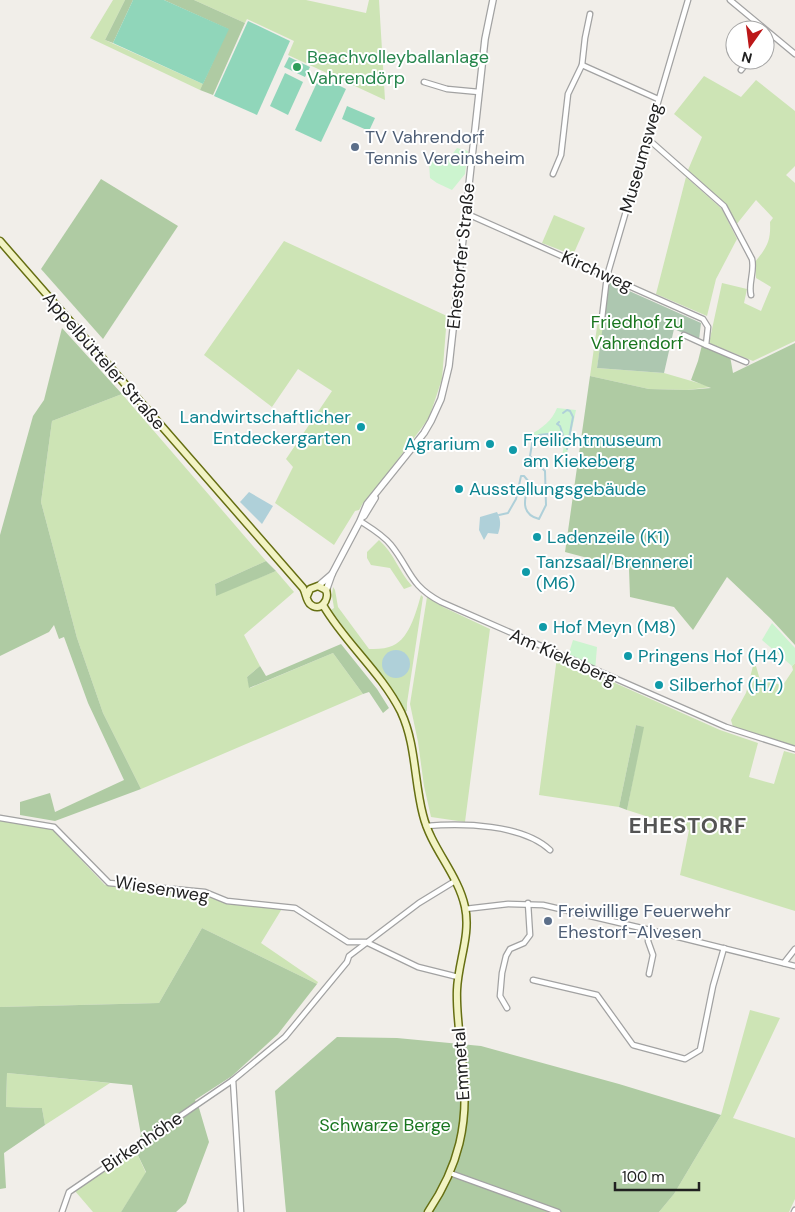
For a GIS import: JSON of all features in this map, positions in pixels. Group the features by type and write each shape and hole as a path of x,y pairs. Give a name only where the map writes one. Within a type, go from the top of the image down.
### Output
{"main road":[{"name":"Appelbütteler Straße","path":"1,241 303,588 307,596"},
{"name":"Appelbütteler Straße","path":"285,569 301,581 316,586"},
{"path":"316,586 326,591 327,599 323,605 317,607 308,602 309,590 316,586"},
{"path":"323,605 342,633 380,679 401,712 412,747 420,804 426,826 455,881 465,909"},
{"name":"Emmetal","path":"428,1212 439,1196 450,1173 462,1139 465,1102 464,1072 457,1007 458,977 465,942 465,909"}],"street":[{"name":"Ehestorfer Straße","path":"326,591 332,574 367,504 432,422 441,399 449,366 486,30 493,0"},
{"name":"Museumsweg","path":"602,318 607,276 688,0"},
{"path":"730,0 754,20"},
{"path":"553,174 560,155 568,94 582,65 590,14"},
{"path":"775,37 795,54"},
{"path":"582,65 658,99"},
{"path":"424,82 447,89 479,92"},
{"path":"647,138 724,206 752,259 754,266 751,294"},
{"name":"Kirchweg","path":"465,214 703,319 708,327 706,345"},
{"path":"684,336 746,362"},
{"name":"Am Kiekeberg","path":"360,521 378,533 390,545 419,588 441,602 726,727 795,749"},
{"name":"Ehestorfer Straße","path":"316,586 332,574"},
{"name":"Wiesenweg","path":"0,818 54,827 109,883 205,892 227,901 295,908 348,942 366,942 418,967 458,977"},
{"path":"426,826 501,829 533,837 541,841 550,850"},
{"name":"Birkenhöhe","path":"62,1212 69,1192 233,1080 285,1037 347,962 349,956 435,892 455,881"},
{"path":"465,909 528,904 543,905 795,966"},
{"path":"507,1008 500,996 502,973 506,956 510,949 524,943 530,935 528,904"},
{"path":"649,974 653,955 648,940 650,930"},
{"path":"533,980 597,996 633,1045 685,1059 700,1050 713,986 724,948"},
{"path":"784,963 795,949"},
{"path":"233,1080 241,1212"},
{"path":"450,1173 558,1212"}],"green space":[{"path":"113,0 125,0 105,40 203,84 200,90 90,38"},
{"path":"125,0 133,0 113,43 105,40"},
{"path":"133,0 164,0 229,29 203,84 113,43"},
{"path":"164,0 194,0 245,23 213,95 200,90 228,29"},
{"path":"194,0 306,0 366,13 369,0 379,0 385,100 288,55 294,41 247,19 245,23"},
{"path":"248,21 290,41 257,115 214,96"},
{"name":"Beachvolleyballanlage Vahrendörp","path":"289,57 310,67 305,77 284,67"},
{"path":"285,73 303,82 288,115 270,106"},
{"path":"320,76 346,89 321,142 295,130"},
{"path":"704,76 741,97 756,80 795,111 795,166 786,175 795,183 795,341 753,361 709,343 722,283 747,289 744,303 761,311 771,287 756,278 755,262 767,244 770,234 770,222 773,218 756,200 736,225 726,204 688,170 702,137 674,114"},
{"path":"347,106 375,118 369,131 342,119"},
{"path":"457,148 468,151 465,174 452,190 430,178 429,163 433,153 451,156"},
{"path":"686,177 722,209 737,239 716,279 707,316 656,294"},
{"path":"101,179 178,226 103,339 41,269"},
{"path":"554,215 585,228 573,255 542,243"},
{"path":"284,241 447,316 442,379 429,418 366,502 363,503 359,510 355,511 334,545 275,503 293,467 286,459 332,391 298,369 272,407 204,355"},
{"name":"Friedhof zu Vahrendorf","path":"609,282 701,323 699,340 674,329 664,373 597,368"},
{"path":"598,320 604,320 597,368 664,373 712,387 687,390 649,389 590,376"},
{"path":"62,328 122,394 52,421 41,502 77,638 103,713 141,789 55,821 20,815 20,802 50,793 55,812 124,780 88,703 64,637 59,639 54,625 49,632 0,656 0,535 33,416 44,400"},
{"path":"795,343 795,645 727,577 693,630 674,607 630,597 629,569 565,552 590,376 649,389 687,390 711,388 691,380 702,345 730,356 733,373"},
{"path":"122,394 266,561 215,584 216,595 276,571 294,592 244,635 260,666 247,677 250,688 333,653 363,694 141,789 103,713 77,638 41,502 52,421"},
{"path":"557,408 576,410 566,458 562,457 565,437 540,436 534,442 530,435 546,424"},
{"path":"379,540 389,551 412,586 404,589 390,568 371,565 367,558 367,552"},
{"path":"266,561 276,571 216,596 215,584"},
{"path":"333,587 338,607 369,649 389,647 402,639 411,626 421,595 423,597 407,711 403,712 389,688 331,610 334,608"},
{"path":"427,597 443,607 490,629 465,822 431,817 410,704"},
{"path":"772,623 795,648 795,663 792,666 762,640"},
{"path":"573,640 597,647 595,671 567,659"},
{"path":"341,644 377,689 389,708 383,713 369,692 363,694 333,653 249,688 247,677 260,666 266,676"},
{"path":"557,657 720,730 758,743 749,777 774,784 784,751 795,754 795,911 680,875 689,830 627,810 643,727 636,725 619,807 539,795"},
{"path":"795,663 795,747 733,727 731,720 746,693 753,666 756,666 760,680 783,685 793,670 792,666"},
{"path":"636,725 644,727 627,810 619,807"},
{"path":"0,820 51,828 105,885 202,893 224,902 283,907 261,943 318,982 317,984 202,928 159,1003 0,1007"},
{"path":"202,928 317,984 278,1034 232,1076 195,1100 209,1142 186,1203 176,1212 121,1212 146,1172 135,1149 141,1135 132,1085 7,1073 6,1107 42,1108 45,1125 4,1153 6,1188 0,1189 0,1007 159,1003"},
{"path":"750,1010 780,1018 733,1118 795,1138 795,1199 789,1212 659,1212 674,1194 721,1115"},
{"name":"Schwarze Berge","path":"337,1037 397,1038 481,1046 619,1084 721,1115 674,1194 659,1212 286,1212 275,1091"},
{"path":"7,1073 110,1083 45,1125 42,1108 6,1107"},
{"path":"135,1149 146,1173 121,1212 93,1212 75,1191"}],"water":[{"path":"249,492 273,506 262,524 240,502"},
{"path":"497,512 500,523 498,534 488,533 484,540 479,530 480,517"},
{"path":"396,650 406,654 410,664 406,674 396,678 386,674 382,664 386,654"}],"waterway":[{"path":"563,413 567,410 570,411 573,417 567,449"},
{"path":"499,515 508,513 516,499 521,476 524,476 529,482 525,499 526,509 533,517 539,519 546,505 545,471 530,456 533,438 547,434 563,435 560,426 557,424 559,422"}],"place":[{"name":"Beachvolleyballanlage Vahrendörp","path":"297,67"},
{"name":"TV Vahrendorf Tennis Vereinsheim","path":"355,147"},
{"name":"Landwirtschaftlicher Entdeckergarten","path":"361,427"},
{"name":"Agrarium","path":"490,444"},
{"name":"Freilichtmuseum am Kiekeberg","path":"513,450"},
{"name":"Ausstellungsgebäude","path":"459,489"},
{"name":"Ladenzeile (K1)","path":"537,537"},
{"name":"Tanzsaal/Brennerei (M6)","path":"526,572"},
{"name":"Hof Meyn (M8)","path":"543,627"},
{"name":"Pringens Hof (H4)","path":"628,656"},
{"name":"Silberhof (H7)","path":"659,685"},
{"name":"Freiwillige Feuerwehr Ehestorf-Alvesen","path":"548,921"}],"district":[{"name":"EHESTORF","path":"688,825"}]}
